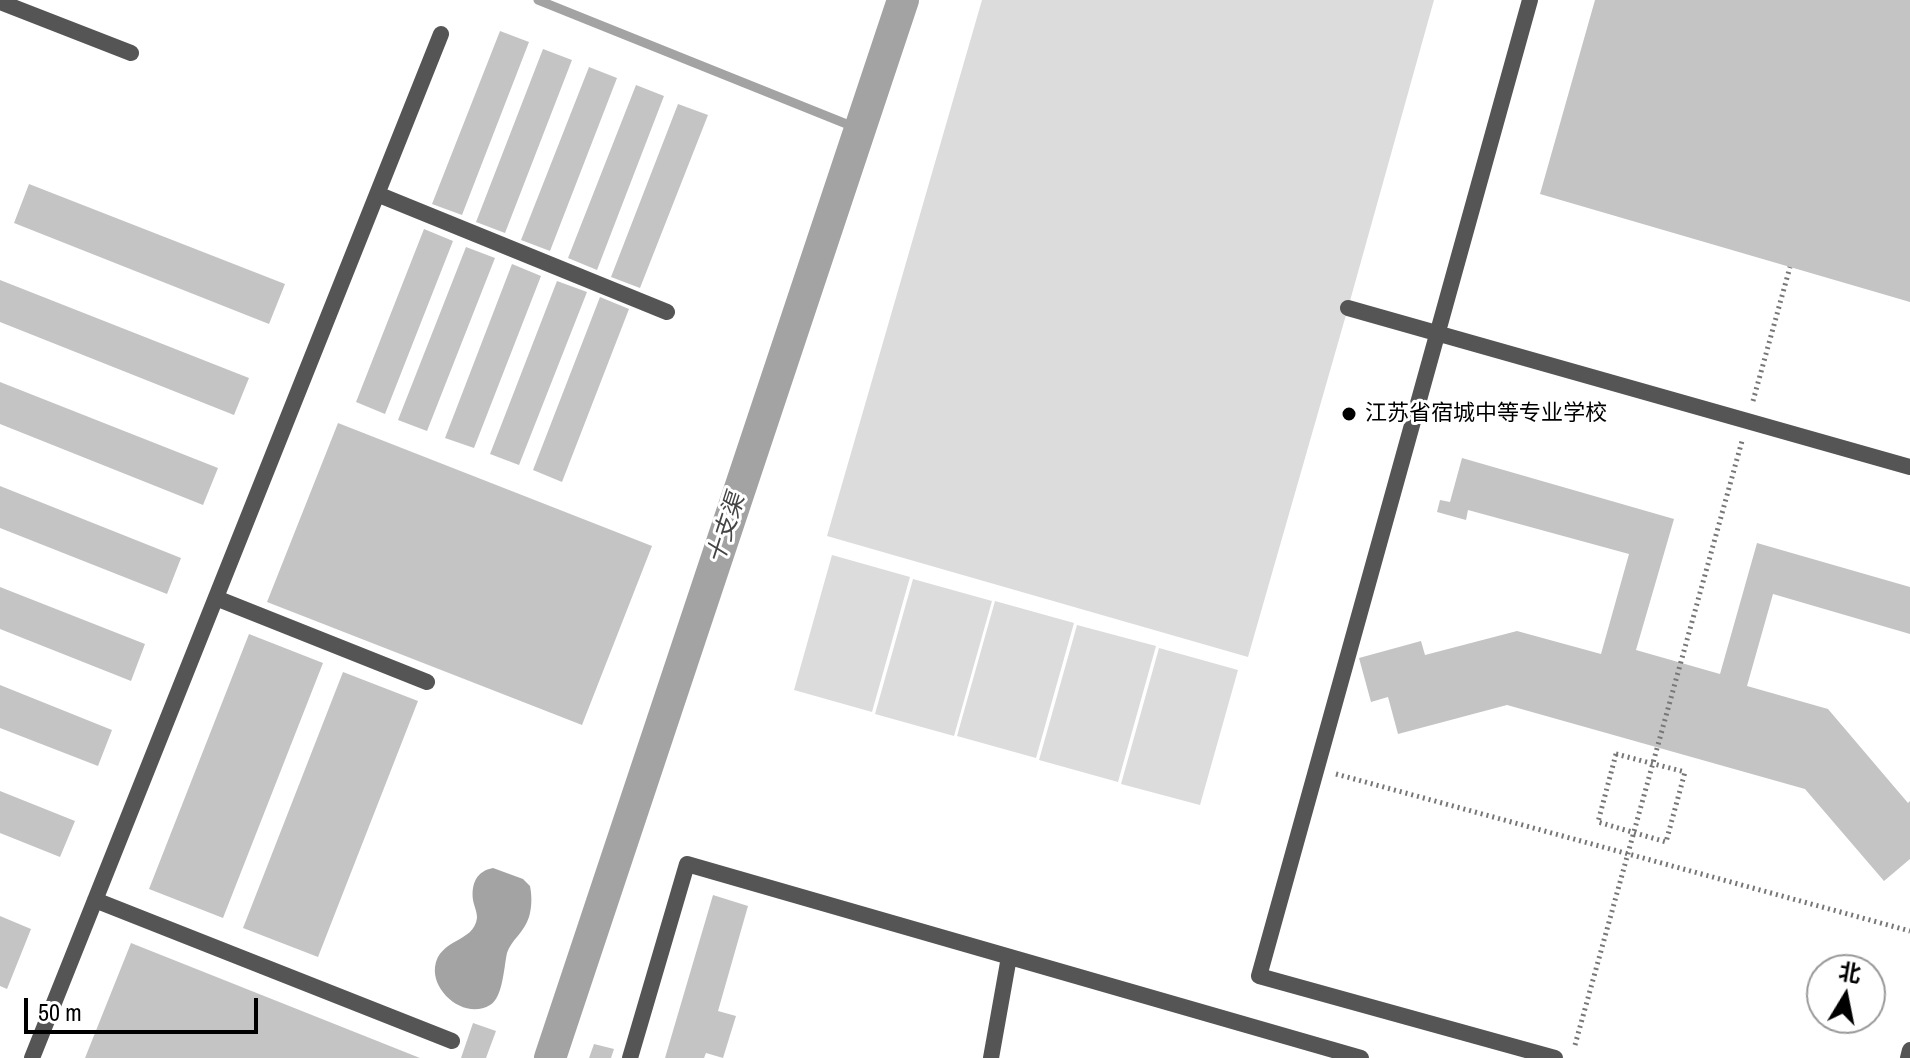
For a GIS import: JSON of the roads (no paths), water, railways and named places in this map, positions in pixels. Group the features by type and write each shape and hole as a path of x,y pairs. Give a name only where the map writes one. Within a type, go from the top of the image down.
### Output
{"lane":[{"path":"1530,0 1259,976 1535,1055 1555,1058"},
{"path":"0,2 131,53"},
{"path":"32,1058 441,34"},
{"path":"377,194 667,312"},
{"path":"1348,308 1910,467"},
{"path":"216,598 427,682"},
{"path":"630,1058 687,864 1361,1058"},
{"path":"95,900 452,1041"},
{"path":"991,1058 1009,957"},
{"path":"1908,1058 1910,1050"}],"waterway":[{"path":"538,0 859,129"},
{"name":"十支渠","path":"550,1058 903,0"}],"place":[{"name":"江苏省宿城中等专业学校","path":"1349,414"}]}
